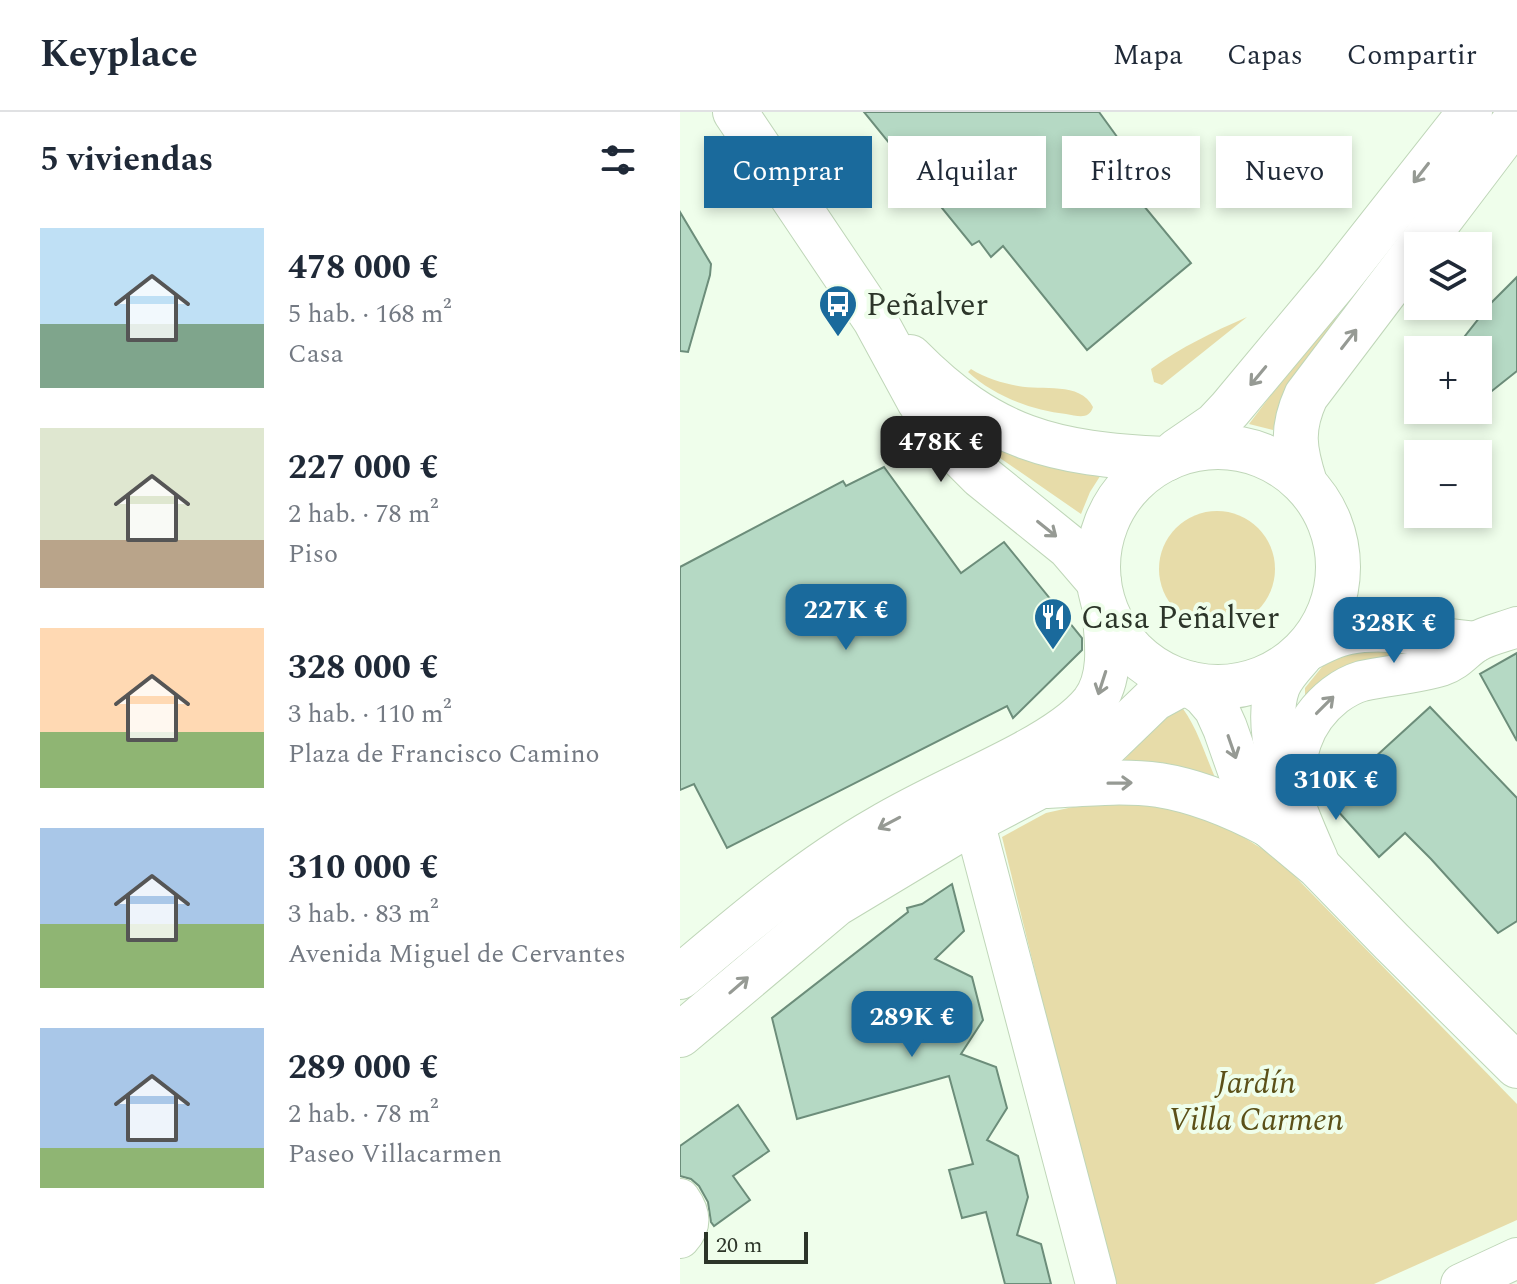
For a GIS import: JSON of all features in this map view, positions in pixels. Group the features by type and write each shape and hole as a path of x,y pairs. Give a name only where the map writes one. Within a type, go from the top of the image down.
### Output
{"main road":[{"path":"735,112 875,320 919,401 937,427 981,476 1069,547 1101,594 1115,628 1129,647 1167,676 1190,684 1214,687 1262,679 1302,654"},
{"path":"680,977 837,854 880,827 990,773 1044,742 1092,704 1106,673 1107,647 1098,561 1107,519 1118,501 1147,469 1199,437 1230,409 1336,282 1470,112"},
{"path":"1430,232 1517,118"},
{"path":"1305,483 1298,462 1295,435 1297,419 1306,396 1404,267"},
{"path":"875,320 942,389 968,408 1019,436 1079,452 1125,457 1166,459 1202,448 1240,448 1286,467 1305,483 1322,505 1333,529 1338,556 1338,582 1331,608 1319,633 1287,670 1275,697 1275,736 1281,766 1280,813"},
{"path":"680,1035 836,904 974,821 1099,752 1154,699 1176,687 1190,684 1216,708 1254,803 1280,813 1318,866 1517,1066"},
{"path":"1042,786 1159,785 1193,792 1250,814 1280,813"}],"street":[{"path":"1280,813 1307,724 1324,703 1358,682 1445,665 1460,657 1476,642 1517,627"},
{"path":"1302,654 1348,634 1372,632 1476,642"},
{"path":"974,821 1096,1284"},
{"path":"680,1199 687,1209 689,1220 687,1231 680,1238"},
{"path":"1461,1284 1517,1258"}],"green space":[{"path":"1337,316 1335,325 1279,409 1273,430 1249,424 1328,320"},
{"path":"1247,317 1162,385 1154,382 1151,369 1162,361"},
{"path":"971,369 1012,385 1070,390 1079,393 1093,407 1089,414 1079,416 1026,405 978,381 968,372"},
{"path":"966,429 1104,470 1081,514 997,456"},
{"path":"1217,511 1239,515 1258,528 1271,547 1275,569 1271,591 1258,610 1239,623 1217,627 1195,623 1176,610 1163,591 1159,569 1163,547 1176,528 1195,515"},
{"path":"1374,644 1419,654 1305,707 1305,688 1334,652"},
{"path":"1177,701 1196,732 1220,788 1123,761"},
{"name":"Jardín Villa Carmen","path":"1095,802 1161,804 1224,825 1277,858 1517,1104 1517,1220 1374,1284 1112,1284 1002,837 1046,813"}],"building":[{"path":"864,112 1099,112 1116,136 1062,136 1062,208 1146,208 1191,263 1087,350 1003,246 991,257 979,241 972,245 942,208 1046,208 1046,136 888,136 888,142"},
{"path":"680,212 711,264 688,352 680,351"},
{"path":"1517,277 1517,371 1492,391 1492,336 1465,336 1478,320 1492,320 1492,302"},
{"path":"884,467 961,573 1004,542 1082,638 1082,650 1013,718 1007,706 727,848 694,784 680,790 680,567 843,481 846,486"},
{"path":"1517,653 1517,741 1480,674"},
{"path":"1430,707 1517,798 1517,921 1498,933 1405,833 1379,857 1328,800"},
{"path":"952,884 964,931 935,959 972,977 983,1020 961,1054 996,1067 1007,1108 987,1140 1018,1156 1028,1197 1017,1235 1041,1244 1051,1284 1005,1284 986,1212 962,1218 949,1170 973,1164 949,1076 797,1119 772,1018 908,912 907,908 922,904"},
{"path":"738,1105 769,1151 733,1176 750,1200 714,1226 708,1202 699,1186 691,1179 680,1176 680,1146"}],"place":[{"name":"Peñalver","path":"838,338"},
{"name":"Casa Peñalver","path":"1053,651"}]}
